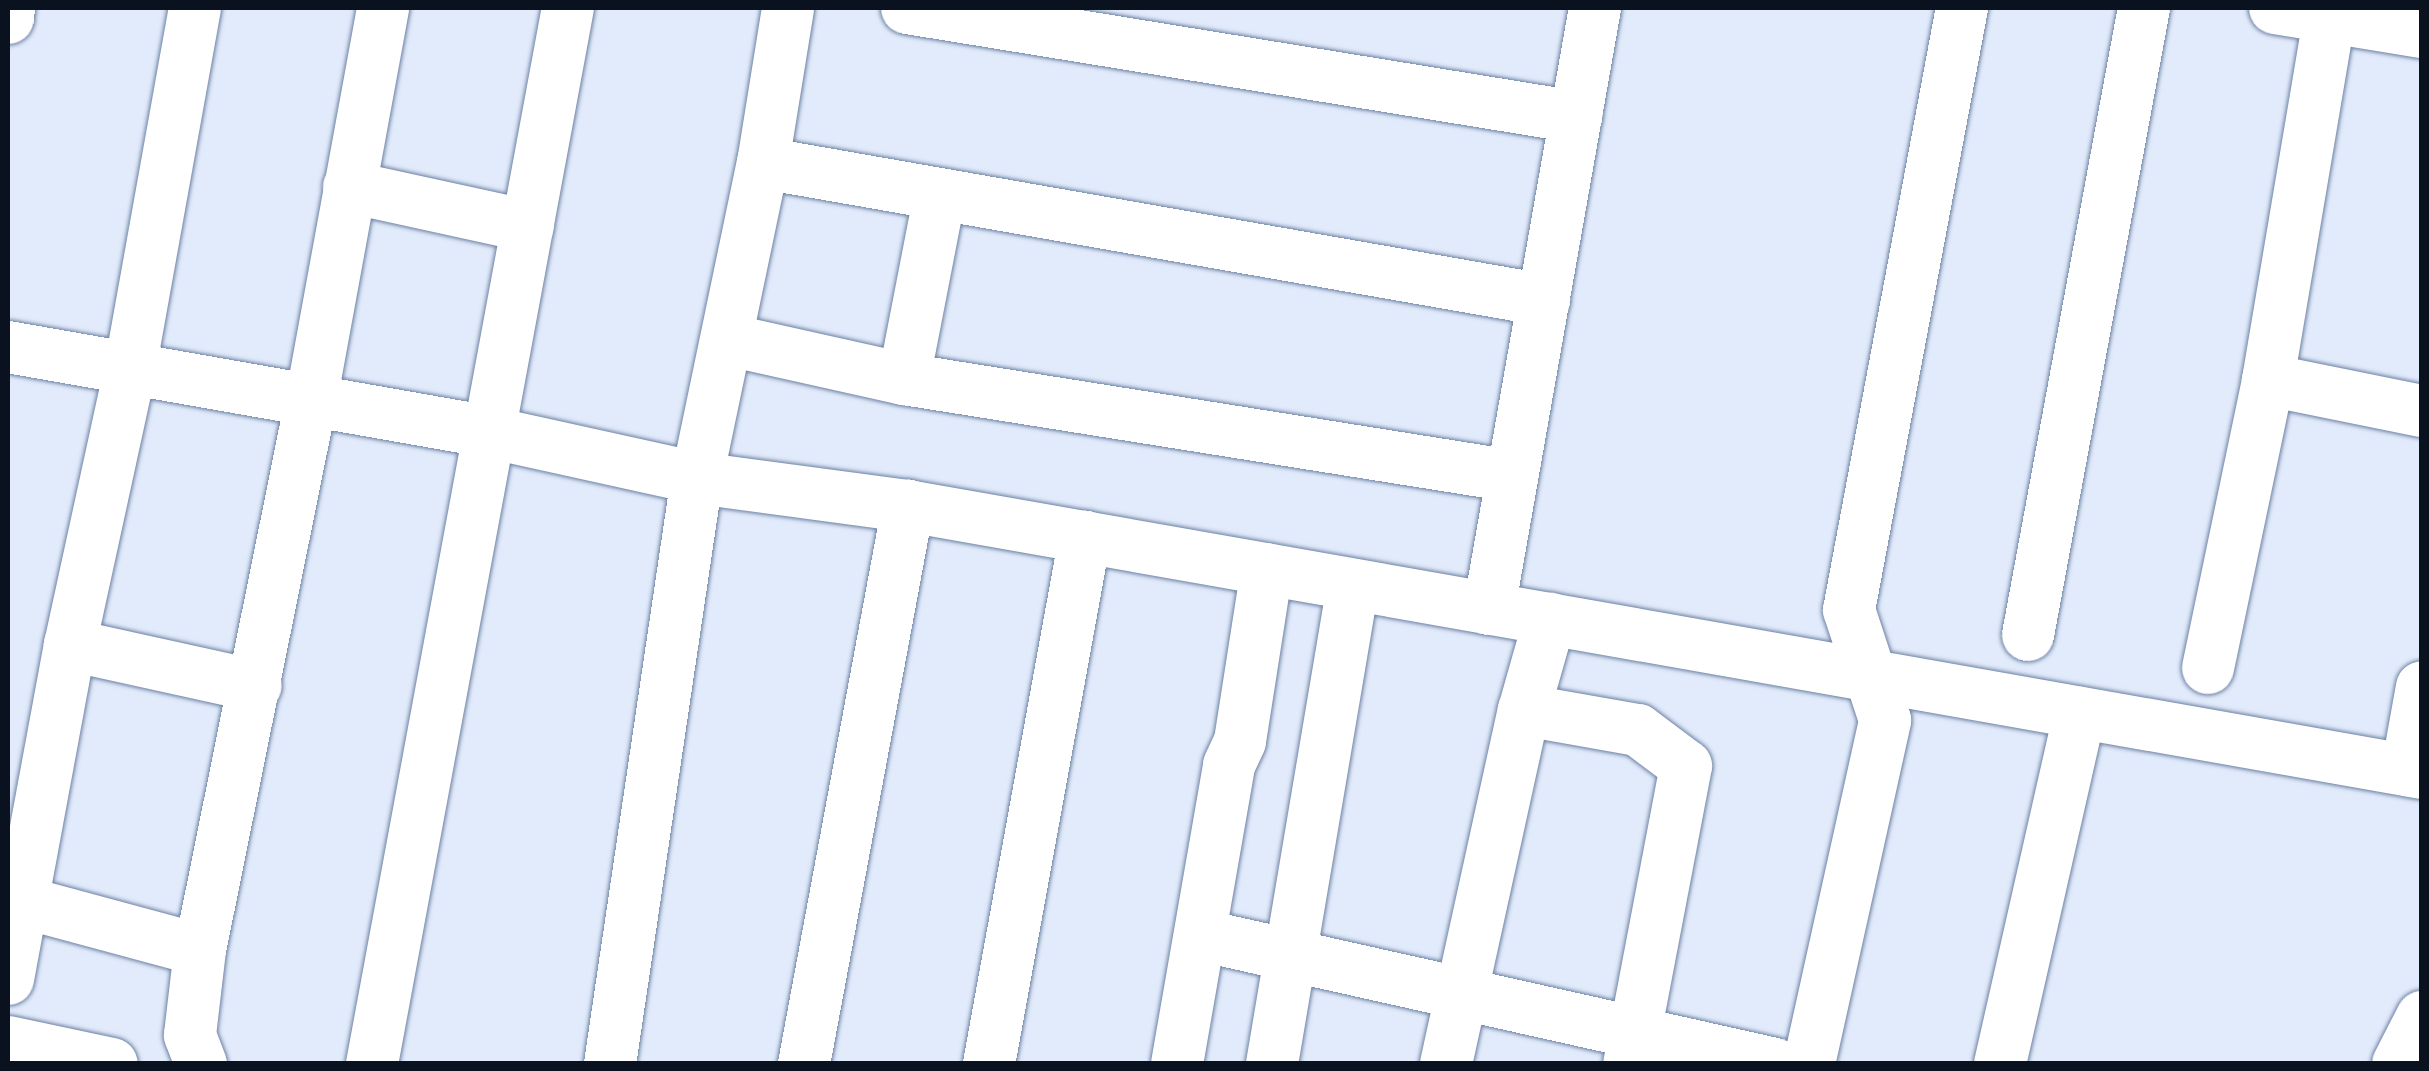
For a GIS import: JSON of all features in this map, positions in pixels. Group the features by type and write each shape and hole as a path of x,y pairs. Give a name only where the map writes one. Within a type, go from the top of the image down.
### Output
{"street":[{"path":"8,18 9,8"},
{"path":"8,979 70,645 130,368 196,8"},
{"path":"201,1064 190,1035 200,950 256,686 383,8"},
{"path":"372,1064 568,8"},
{"path":"610,1064 697,478 764,163 788,8"},
{"path":"907,8 1576,117"},
{"path":"1490,608 1595,8"},
{"path":"1810,1064 1886,720 1867,675 1849,610 1962,8"},
{"path":"2028,636 2144,8"},
{"path":"2274,8 2330,12 2422,32"},
{"path":"2208,668 2268,380 2330,12"},
{"path":"764,163 1544,300"},
{"path":"348,187 528,226"},
{"path":"904,379 940,194"},
{"path":"729,340 904,379 1512,476"},
{"path":"8,347 488,432 697,478 908,506 2414,771 2422,687"},
{"path":"2268,380 2422,412"},
{"path":"804,1064 908,506"},
{"path":"989,1064 1085,537"},
{"path":"1176,1064 1229,765 1240,741 1267,569"},
{"path":"1272,1064 1352,584"},
{"path":"1446,1064 1524,710 1550,619"},
{"path":"70,645 256,686"},
{"path":"1524,710 1638,730 1686,766 1632,1048"},
{"path":"2000,1064 2080,713"},
{"path":"22,902 200,950"},
{"path":"1200,936 1460,993 1632,1048 1775,1064"},
{"path":"2398,1064 2422,1017"},
{"path":"40,1053 112,1064"}]}
